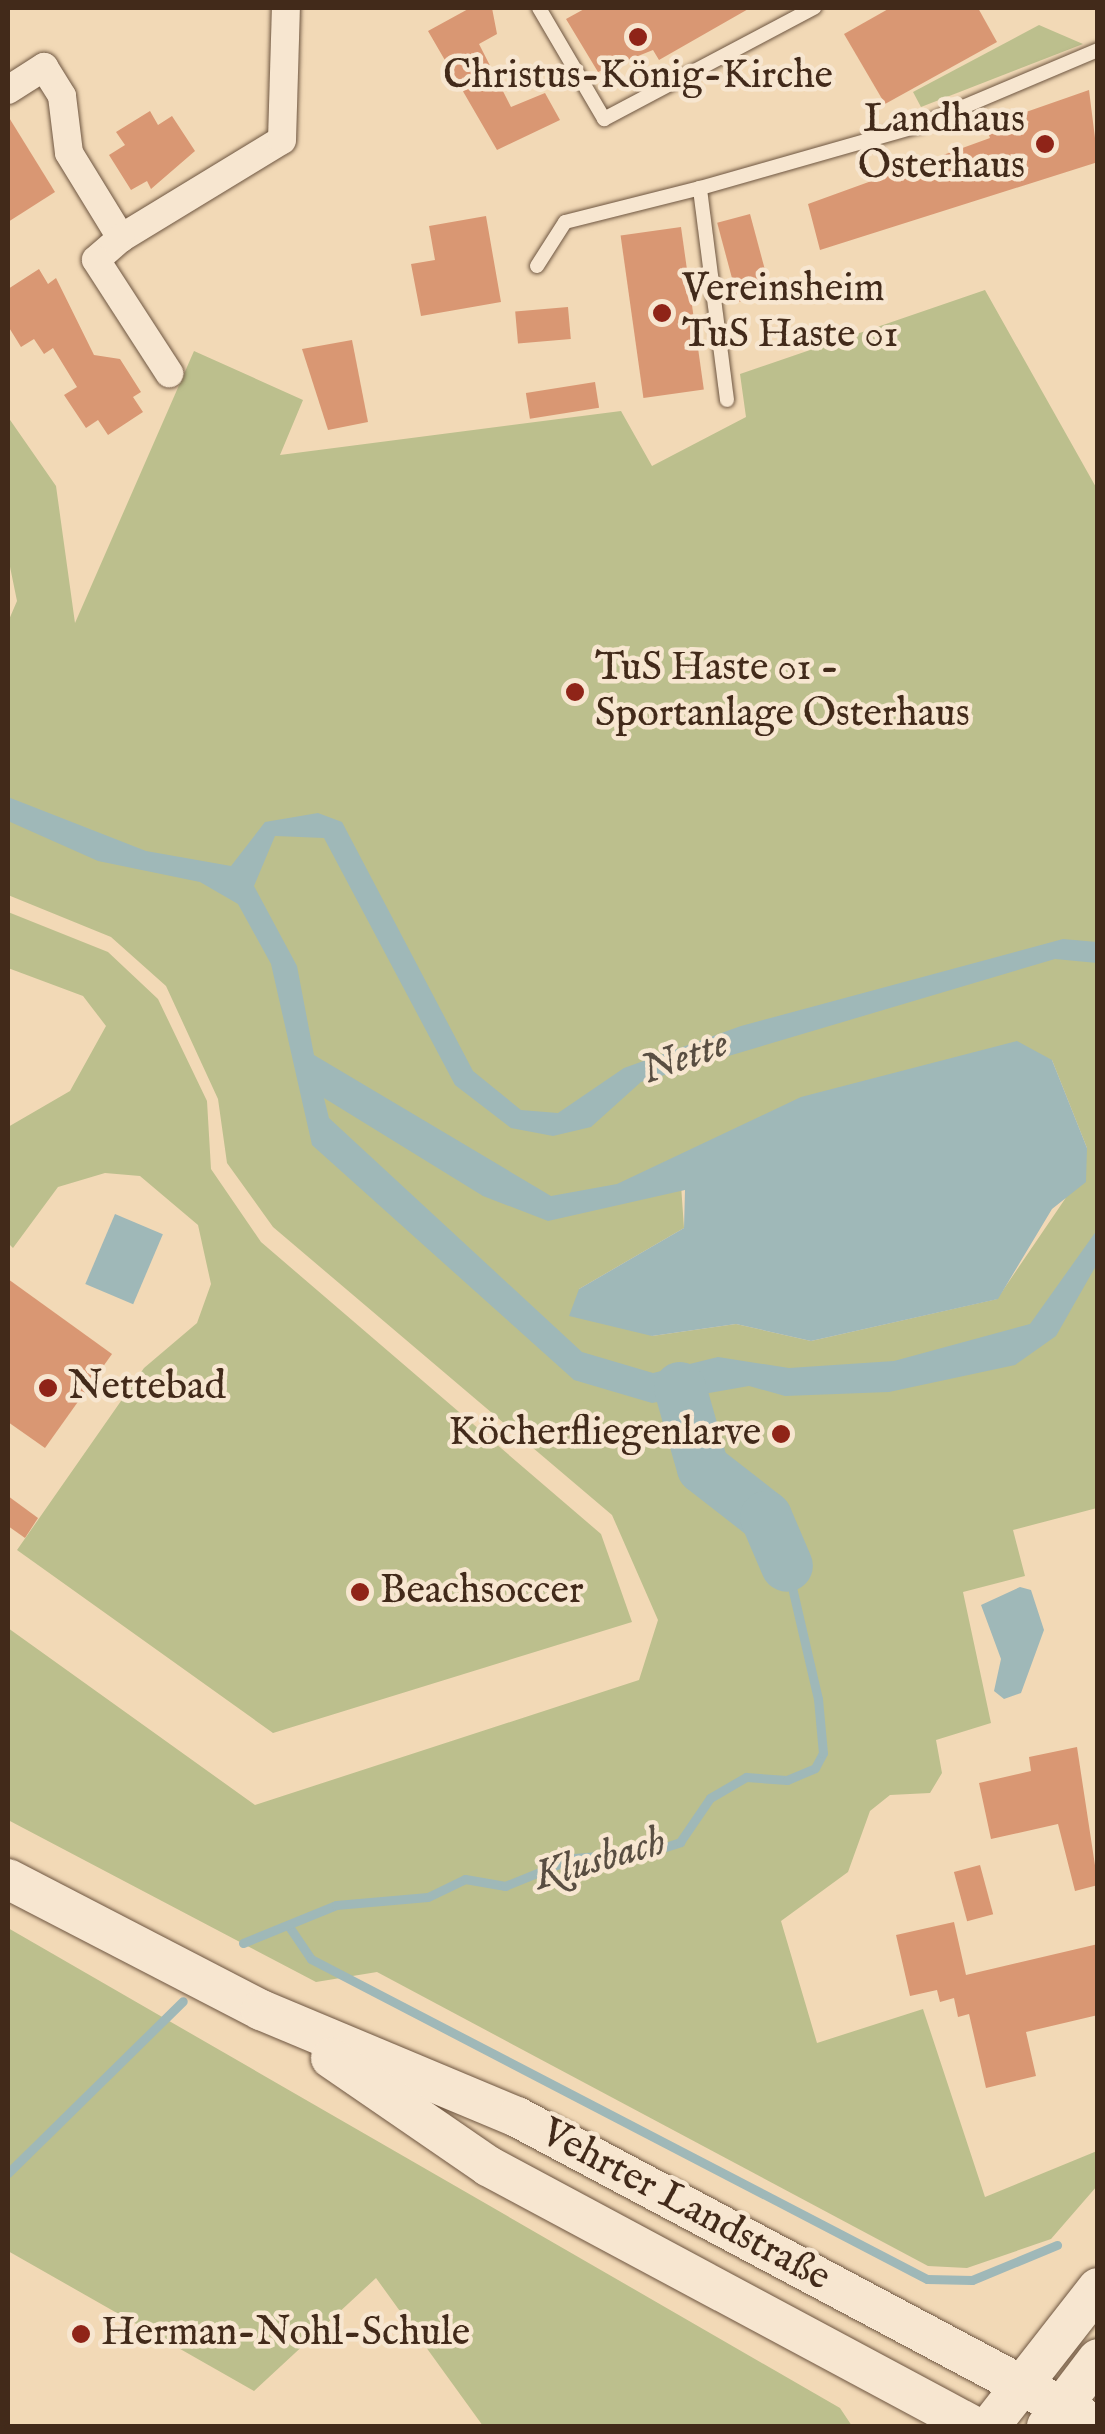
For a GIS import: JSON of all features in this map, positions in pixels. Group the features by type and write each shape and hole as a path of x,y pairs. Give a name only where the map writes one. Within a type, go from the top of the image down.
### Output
{"main road":[{"name":"Vehrter Landstraße","path":"8,1879 261,2010 516,2117 1021,2385 1054,2417 1098,2426"},
{"name":"Vehrter Landstraße","path":"261,2010 488,2166 973,2426"},
{"path":"990,2426 1098,2288"},
{"path":"1054,2417 1098,2359"}],"street":[{"path":"169,373 96,260 121,238 282,140 286,8"},
{"path":"8,90 44,67 62,96 69,153 121,238"}],"lane":[{"path":"538,8 604,119 814,8"},
{"path":"536,266 565,222 918,126 1098,50"},
{"path":"700,188 727,400"}],"green space":[{"path":"1039,25 1083,44 921,107 913,92"},
{"path":"985,290 1097,489 1097,1508 1013,1530 1025,1576 963,1592 991,1723 936,1740 942,1773 930,1793 890,1795 870,1811 848,1872 781,1921 817,2043 923,2009 985,2197 1097,2151 1097,2186 1051,2239 967,2268 928,2266 377,1972 316,1982 8,1820 8,1628 255,1805 639,1680 658,1620 612,1515 273,1227 227,1163 218,1099 166,986 111,937 8,895 8,622 17,601 8,557 8,417 56,486 75,623 194,351 303,400 280,455 621,411 652,466 746,417 740,374","holes":["1052,1060 1087,1148 1065,1199 997,1299 811,1341 736,1324 652,1336 579,1289 684,1228 679,1156"]},
{"path":"8,912 108,952 158,999 207,1101 211,1169 261,1242 601,1534 632,1622 273,1733 17,1550 144,1368 197,1323 211,1284 198,1225 140,1176 105,1173 58,1187 13,1248 8,1243 8,1127 70,1091 106,1026 83,996 8,968"},
{"path":"8,1928 840,2408 852,2426 483,2426 376,2278 254,2391 8,2251"}],"water":[{"name":"Nette","path":"8,797 146,851 231,866 265,822 318,813 342,822 473,1071 521,1110 558,1113 624,1068 741,1026 1063,939 1097,942 1097,963 1055,959 641,1082 591,1127 553,1136 511,1128 455,1085 324,838 275,836 254,886 297,966 314,1055 551,1196 617,1184 801,1097 1017,1041 1052,1060 1087,1148 1086,1182 1052,1209 998,1299 811,1341 736,1324 652,1336 569,1316 579,1289 684,1228 685,1190 548,1221 483,1196 324,1098 329,1118 582,1352 653,1373 718,1357 789,1368 894,1361 1030,1324 1097,1230 1097,1264 1056,1336 1015,1365 889,1392 785,1396 749,1386 652,1403 574,1380 312,1145 271,964 238,904 200,882 98,861 8,821"},
{"path":"115,1214 163,1234 133,1304 85,1284"},
{"path":"1020,1587 1031,1590 1044,1630 1021,1693 1004,1699 994,1691 1001,1659 981,1605"}],"building":[{"path":"470,8 492,8 497,34 479,44 511,107 545,93 560,120 497,150 428,31"},
{"name":"Christus-König-Kirche","path":"586,8 750,8 659,60 653,50 598,72 566,19"},
{"path":"890,8 978,8 997,42 885,104 844,34"},
{"path":"1089,90 1098,162 820,250 808,204 990,138 986,126"},
{"path":"150,111 158,125 172,116 195,151 151,189 147,181 131,190 109,155 125,145 116,132"},
{"path":"8,116 55,192 8,222"},
{"path":"750,214 771,293 738,302 717,223"},
{"path":"486,216 501,302 421,316 411,264 435,260 429,226"},
{"name":"Vereinsheim TuS Haste 01","path":"681,227 704,389 643,398 621,235"},
{"path":"39,269 48,284 56,278 94,355 120,359 141,392 133,397 143,412 108,435 98,420 86,428 64,395 77,387 53,348 44,354 34,339 21,347 8,326 8,289"},
{"path":"568,307 571,339 518,343 515,312"},
{"path":"352,340 368,422 328,430 302,349"},
{"path":"595,382 599,408 530,419 526,393"},
{"name":"Nettebad","path":"8,1279 112,1354 45,1448 8,1422"},
{"path":"8,1496 38,1518 25,1538 8,1526"},
{"path":"1077,1747 1098,1885 1075,1891 1058,1824 991,1839 979,1783 1031,1771 1029,1757"},
{"path":"980,1865 993,1914 967,1921 954,1872"},
{"path":"954,1922 966,1975 1098,1944 1098,2015 1026,2032 1036,2076 986,2088 969,2014 958,2017 954,1998 940,2002 937,1990 910,1996 896,1935"}],"waterway":[{"name":"Klusbach","path":"680,1388 703,1468 766,1517 787,1566"},
{"name":"Klusbach","path":"243,1943 336,1905 428,1897 465,1879 505,1886 574,1858 650,1852 680,1842 710,1798 746,1777 787,1780 815,1768 823,1753 818,1699 787,1566"},
{"path":"288,1925 311,1959 927,2279 972,2280 1057,2245"},
{"name":"Klusbach","path":"8,2173 183,2001"}],"place":[{"name":"Christus-König-Kirche","path":"638,37"},
{"name":"Landhaus Osterhaus","path":"1045,144"},
{"name":"Vereinsheim TuS Haste 01","path":"662,313"},
{"name":"TuS Haste 01 - Sportanlage Osterhaus","path":"575,692"},
{"name":"Nettebad","path":"48,1388"},
{"name":"Köcherfliegenlarve","path":"781,1434"},
{"name":"Beachsoccer","path":"360,1592"},
{"name":"Herman-Nohl-Schule","path":"81,2334"}]}
